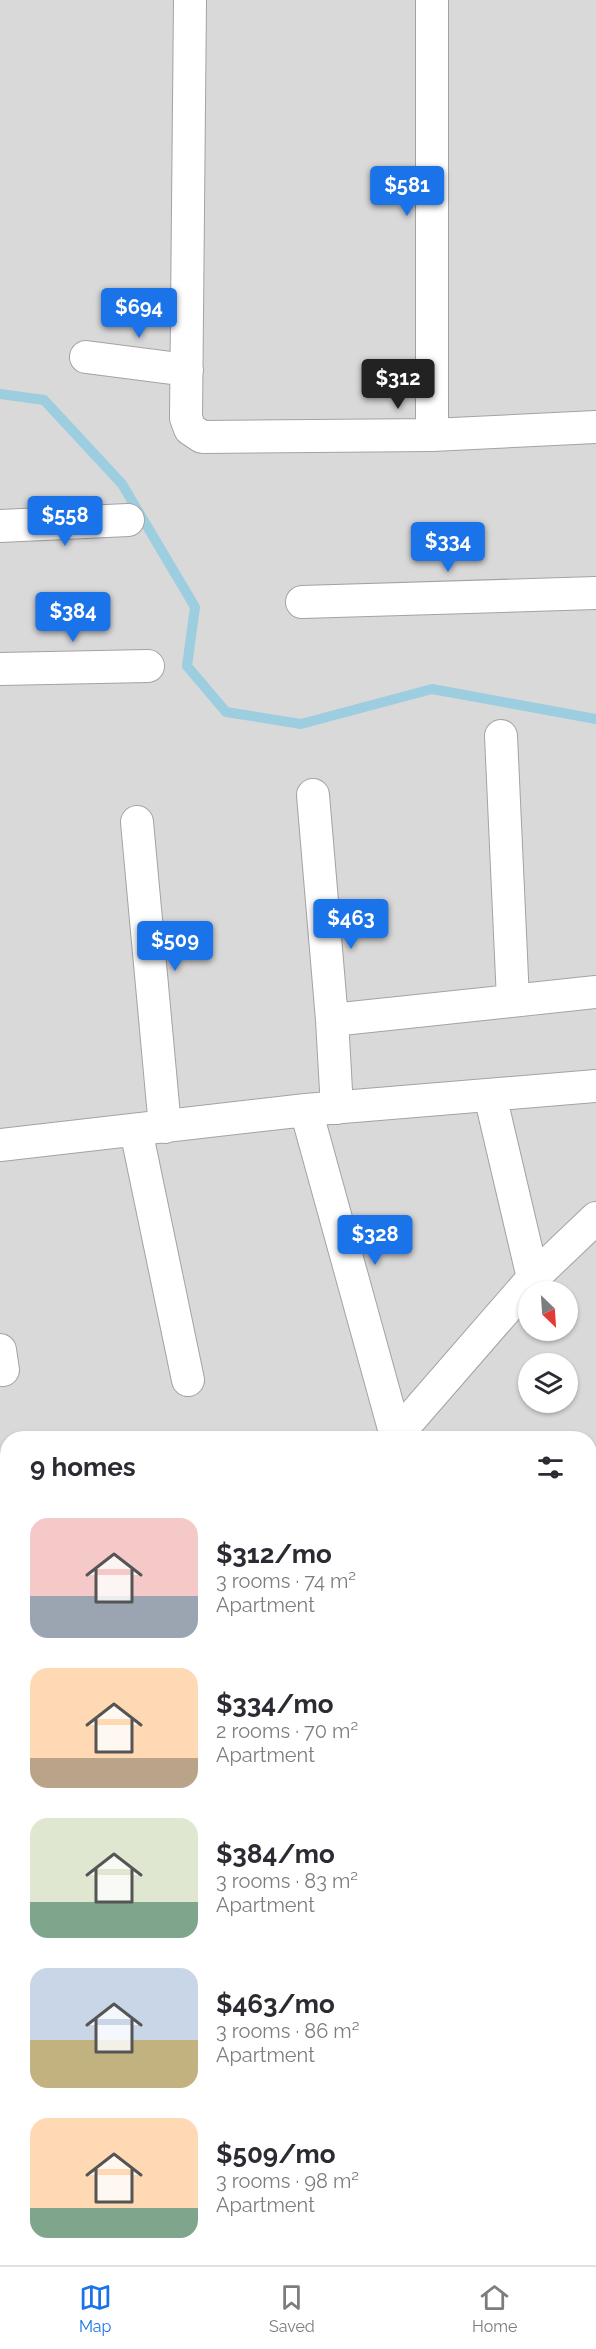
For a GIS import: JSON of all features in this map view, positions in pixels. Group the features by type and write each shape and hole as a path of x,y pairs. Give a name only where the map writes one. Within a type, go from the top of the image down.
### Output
{"street":[{"path":"190,0 186,418 190,429 202,437 432,435 596,427"},
{"path":"432,0 432,435"},
{"path":"86,357 187,370"},
{"path":"0,526 128,520"},
{"path":"302,602 596,593"},
{"path":"0,669 148,666"},
{"path":"501,736 513,1000"},
{"path":"313,795 337,1108"},
{"path":"137,822 150,1128 188,1380"},
{"path":"332,1020 596,992"},
{"path":"0,1145 306,1110 596,1086"},
{"path":"490,1095 533,1278"},
{"path":"306,1110 393,1431"},
{"path":"400,1431 533,1278 596,1218"}],"shaded area":[{"path":"0,0 596,0 596,1431 0,1431"}],"waterway":[{"path":"0,394 44,400 122,484 195,607 187,666 226,712 301,724 432,689 596,719"}]}
